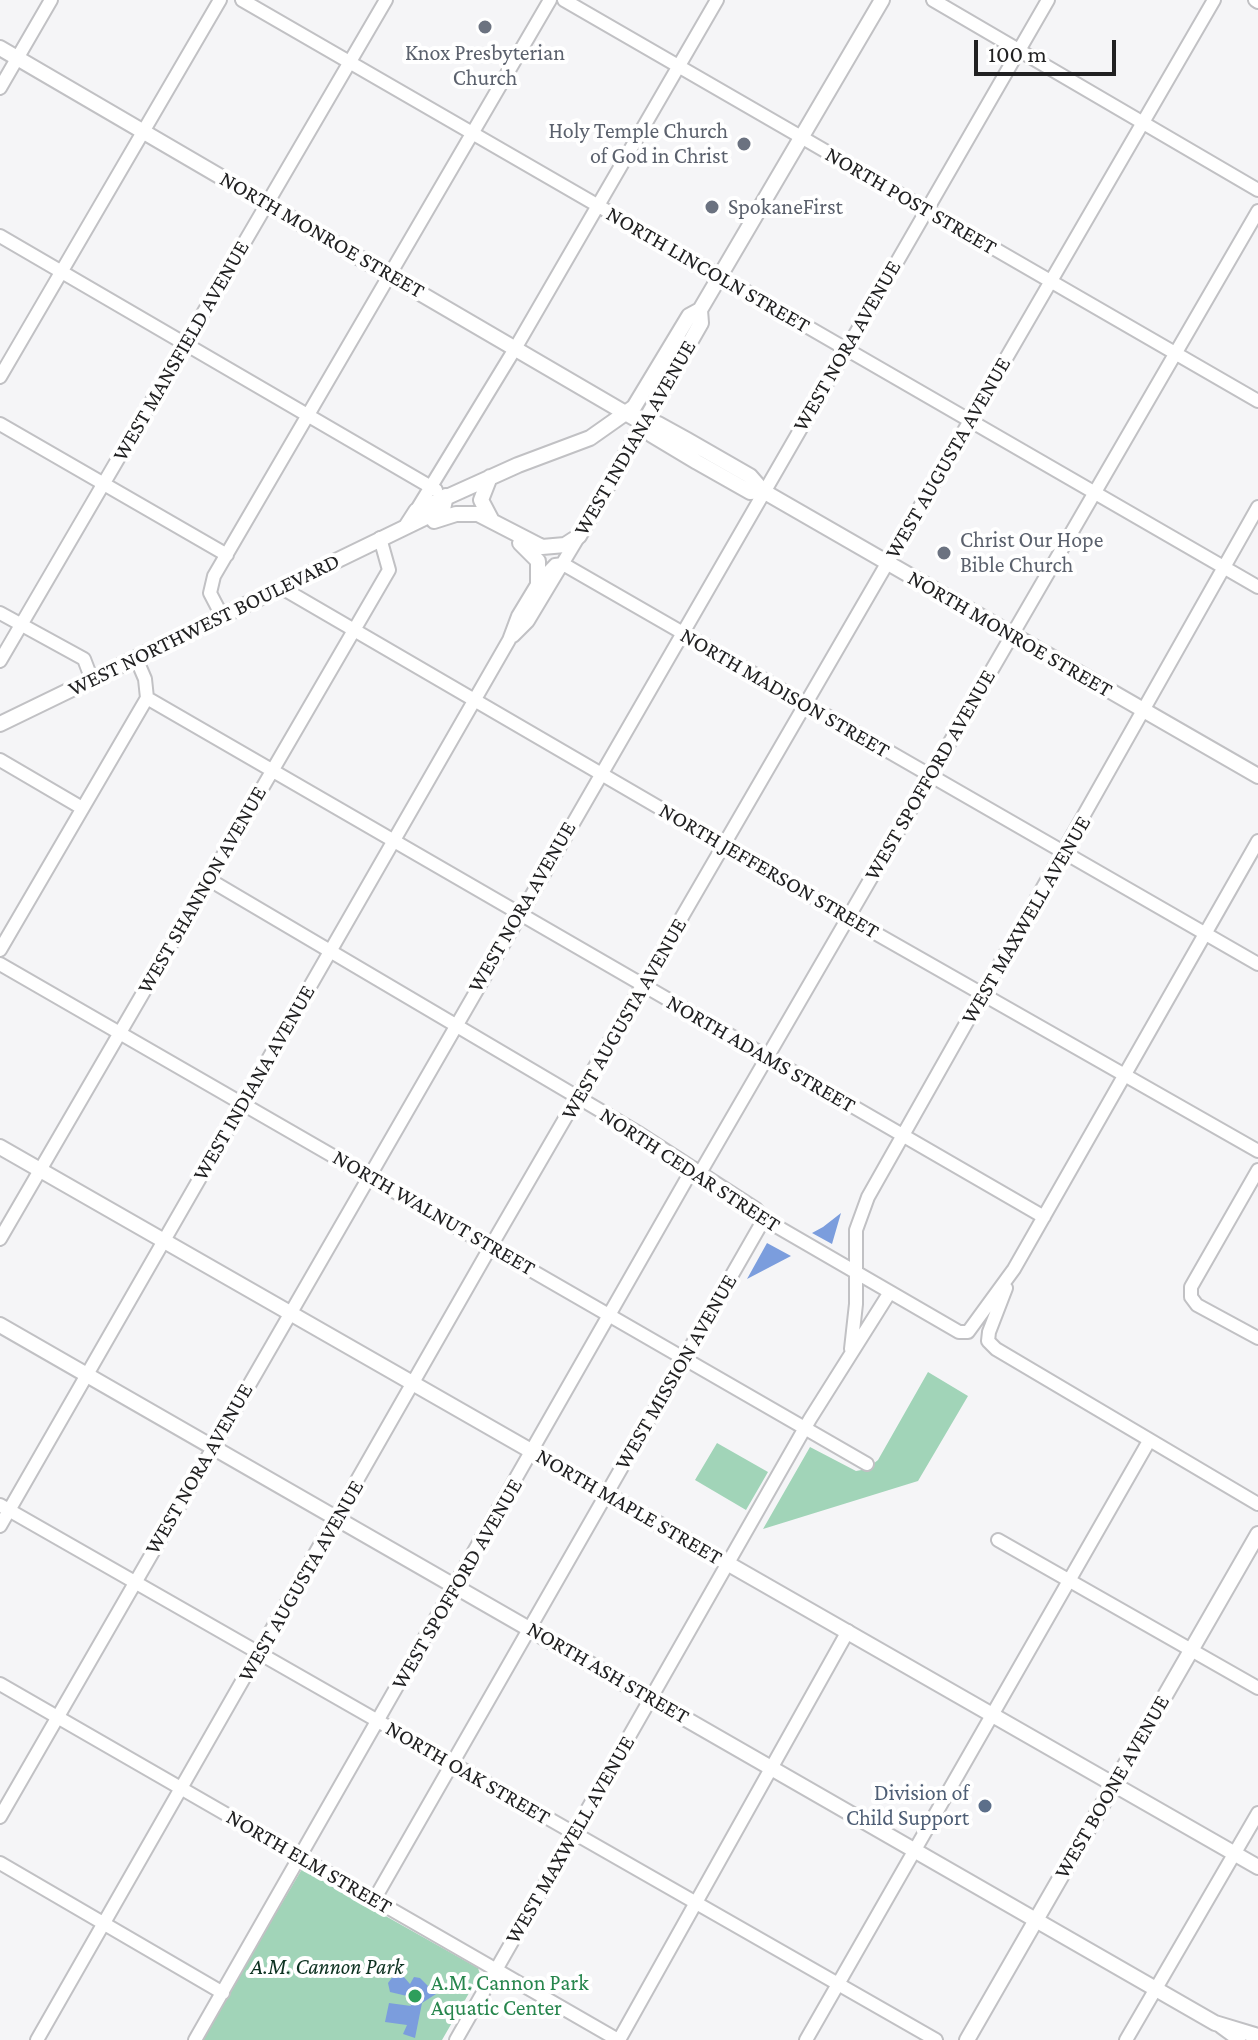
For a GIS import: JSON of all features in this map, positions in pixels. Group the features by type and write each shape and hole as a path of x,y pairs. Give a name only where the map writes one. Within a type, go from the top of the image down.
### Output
{"main road":[{"name":"WEST INDIANA AVENUE","path":"627,414 640,399 689,316 700,310 882,0"},
{"name":"NORTH MONROE STREET","path":"0,48 516,347 643,423 652,435 750,492 763,491 1258,776"},
{"name":"WEST INDIANA AVENUE","path":"579,536 701,323 700,310"},
{"path":"407,525 416,511 590,438 627,414"},
{"path":"484,480 481,500 484,510 538,561 538,583"},
{"path":"407,525 443,509 446,496"},
{"name":"WEST NORTHWEST BOULEVARD","path":"0,724 407,525 425,525 461,513 478,514 542,547 565,545 579,536"},
{"name":"NORTH MAPLE STREET","path":"0,1147 1258,1867"},
{"name":"NORTH ASH STREET","path":"0,1325 1215,2023 1258,2036"},
{"name":"WEST BOONE AVENUE","path":"967,2040 1258,1534"}],"street":[{"path":"0,88 51,0"},
{"path":"0,377 220,0"},
{"name":"NORTH LINCOLN STREET","path":"242,0 1258,587"},
{"name":"WEST MANSFIELD AVENUE","path":"0,661 386,0"},
{"path":"222,616 210,593 214,576 550,0"},
{"name":"NORTH POST STREET","path":"564,0 1258,401"},
{"path":"416,511 516,347 717,0"},
{"path":"933,0 1258,190"},
{"name":"WEST NORA AVENUE","path":"0,1817 211,1445 1048,0"},
{"name":"WEST AUGUSTA AVENUE","path":"37,2040 491,1246 1214,0"},
{"name":"WEST SPOFFORD AVENUE","path":"195,2040 610,1313 766,1058 1258,211"},
{"path":"0,236 446,496"},
{"path":"0,424 227,555"},
{"name":"WEST MAXWELL AVENUE","path":"851,1349 856,1304 853,1270 856,1230 868,1197 1258,507"},
{"name":"WEST INDIANA AVENUE","path":"509,640 528,621 579,536"},
{"name":"WEST SHANNON AVENUE","path":"0,1239 389,570 380,538"},
{"name":"WEST INDIANA AVENUE","path":"0,1526 5,1507 164,1241 475,700 538,583 555,565 563,564"},
{"name":"NORTH MADISON STREET","path":"563,564 929,778 1258,964"},
{"name":"NORTH JEFFERSON STREET","path":"282,588 847,917 1258,1151"},
{"path":"0,613 84,659 92,680"},
{"path":"0,950 147,698 145,679 136,658"},
{"name":"NORTH ADAMS STREET","path":"147,698 1044,1217"},
{"path":"0,760 82,808"},
{"path":"1258,841 1014,1269 988,1341 1149,1441 1258,1504"},
{"name":"NORTH CEDAR STREET","path":"208,879 578,1098 759,1211 764,1219 959,1332 968,1332 1014,1269"},
{"name":"NORTH WALNUT STREET","path":"0,964 610,1313 867,1464"},
{"path":"1258,1170 1191,1287 1191,1297 1197,1305 1258,1338"},
{"name":"WEST MISSION AVENUE","path":"374,1900 764,1219"},
{"name":"WEST MAXWELL AVENUE","path":"456,2040 805,1427 851,1349 890,1292"},
{"path":"806,2040 1149,1441"},
{"name":"NORTH OAK STREET","path":"5,1507 936,2040"},
{"path":"998,1540 1258,1688"},
{"path":"618,2040 848,1631"},
{"name":"NORTH ELM STREET","path":"0,1684 618,2040"},
{"path":"1126,2040 1258,1813"},
{"path":"0,1863 223,1993"},
{"name":"NORTH ASH STREET","path":"1215,2023 1239,2040"}],"green space":[{"path":"928,1372 968,1396 918,1481 763,1529 810,1447 856,1471 867,1469 878,1460"},
{"path":"717,1443 768,1472 746,1510 695,1480"},
{"name":"A.M. Cannon Park","path":"302,1869 478,1968 480,1974 442,2040 201,2040"}],"water":[{"path":"841,1213 832,1244 812,1233 823,1227"},
{"path":"767,1243 791,1256 747,1279"},
{"path":"394,1975 403,1976 410,1984 414,1977 420,1978 436,1994 422,2003 415,2038 403,2034 407,2025 385,2022 389,2003 411,2006 407,1996 390,1992 388,1983"}],"place":[{"name":"Knox Presbyterian Church","path":"485,27"},
{"name":"Holy Temple Church of God in Christ","path":"744,144"},
{"name":"SpokaneFirst","path":"712,207"},
{"name":"Christ Our Hope Bible Church","path":"944,553"},
{"name":"Division of Child Support","path":"985,1806"},
{"name":"A.M. Cannon Park Aquatic Center","path":"415,1996"}]}
